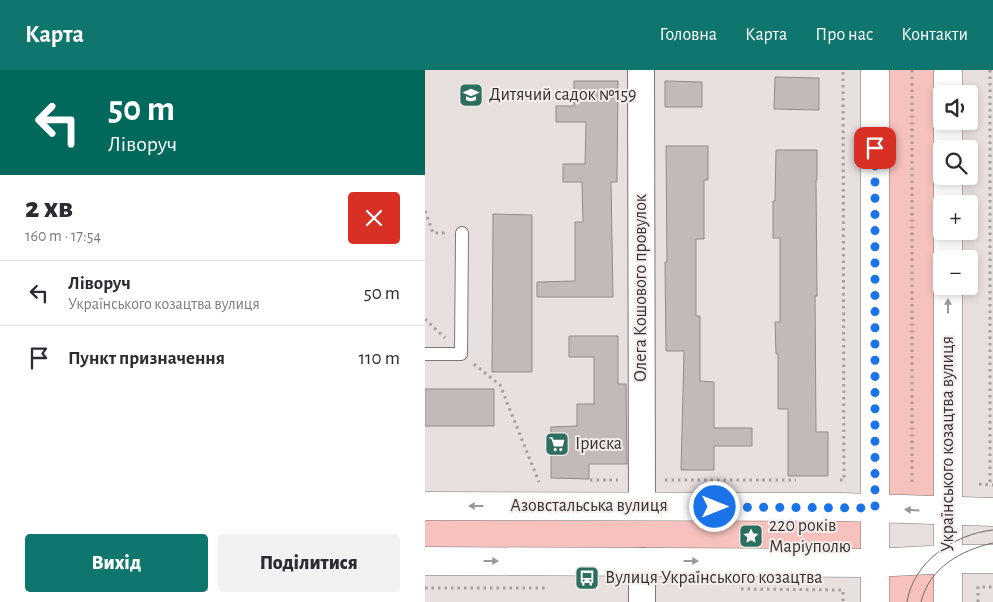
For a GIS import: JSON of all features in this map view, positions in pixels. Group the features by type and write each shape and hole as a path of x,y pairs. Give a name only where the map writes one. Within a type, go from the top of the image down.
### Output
{"street":[{"name":"Олега Кошового провулок","path":"641,70 642,506"},
{"path":"875,70 875,602"},
{"path":"948,70 948,85"},
{"name":"Українського козацтва вулиця","path":"948,602 949,295"},
{"name":"Азовстальська вулиця","path":"425,506 875,508 993,512"},
{"path":"425,561 875,563 948,559 993,559"},
{"path":"642,561 642,602"}],"lane":[{"path":"425,354 461,354 462,233"}],"path":[{"path":"834,480 844,480 843,70"},
{"path":"912,70 912,482"},
{"path":"979,484 992,484 990,70"},
{"path":"425,211 433,233"},
{"path":"461,354 500,385 538,480 557,506"},
{"path":"642,480 805,480"},
{"path":"978,602 978,587 993,587"},
{"path":"843,590 843,602"}],"shaded area":[{"path":"882,70 942,70 942,85 933,85 933,130 942,130 942,140 933,140 933,185 942,185 942,195 933,195 933,240 942,240 942,250 933,250 933,295 941,295 941,503 882,499"},
{"path":"425,513 868,514 868,557 425,557"},
{"path":"942,568 942,602 882,602 882,569"}],"building":[{"path":"775,77 819,78 819,110 774,109"},
{"path":"574,81 618,81 617,182 611,182 613,297 537,297 537,282 575,281 575,222 583,222 582,182 563,182 563,164 585,164 586,122 556,122 556,106 574,106"},
{"path":"665,81 702,82 702,107 665,107"},
{"path":"666,146 708,146 708,180 704,180 704,239 696,239 696,316 700,316 700,381 714,382 714,428 752,428 752,446 714,446 714,470 681,470 684,351 666,351"},
{"path":"776,150 817,150 816,432 828,432 828,476 788,476 788,409 778,409 778,354 776,354 775,322 780,322 780,238 773,238"},
{"path":"493,214 532,215 532,372 492,372"},
{"path":"569,336 618,336 618,384 626,384 627,464 589,464 589,479 551,478 551,427 577,426 577,404 594,404 594,357 569,357"},
{"path":"425,389 494,389 494,426 425,426"}],"tram line":[{"path":"907,602 917,574 938,552 964,537 993,530"},
{"path":"921,602 931,579 948,562 969,550 993,543"}],"place":[{"name":"Дитячий садок №159","path":"471,95"},
{"name":"Іриска","path":"557,444"},
{"name":"220 років Маріуполю","path":"751,536"},
{"name":"Вулиця Українського козацтва","path":"587,578"}],"route":[{"path":"715,507 875,508 875,148"}]}
